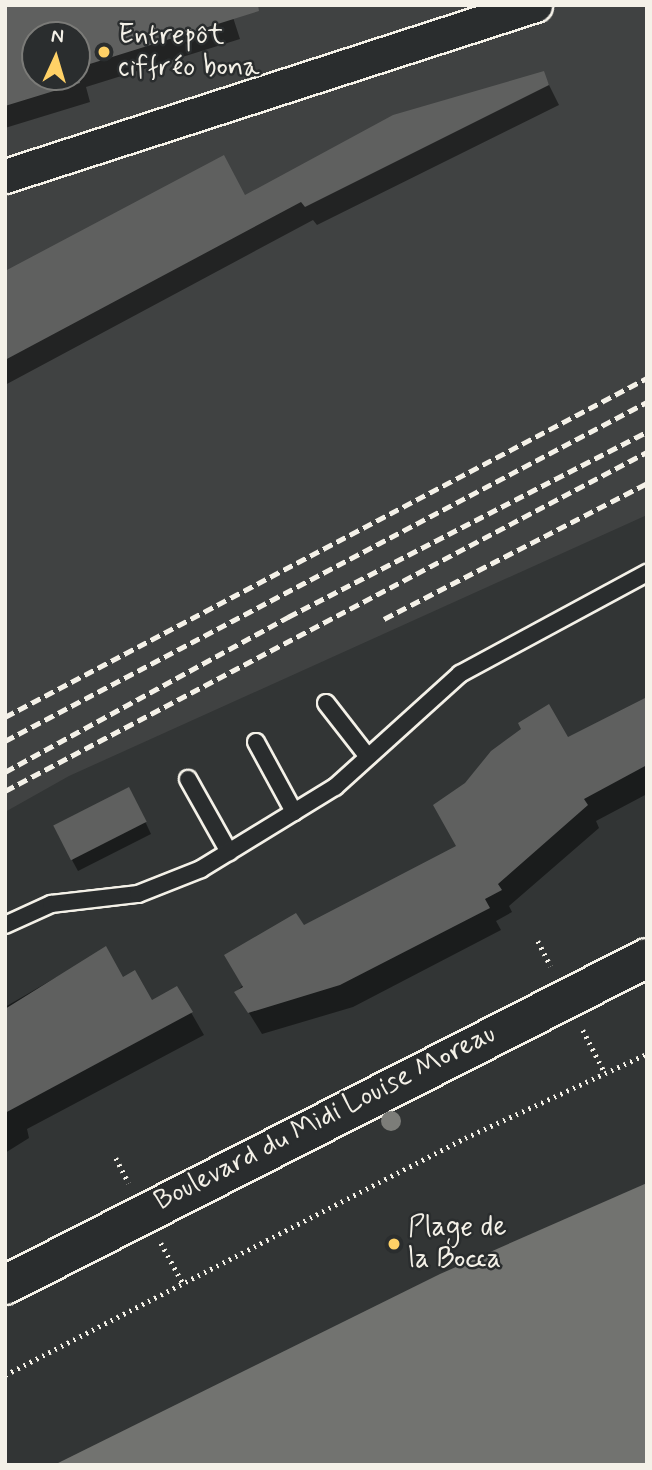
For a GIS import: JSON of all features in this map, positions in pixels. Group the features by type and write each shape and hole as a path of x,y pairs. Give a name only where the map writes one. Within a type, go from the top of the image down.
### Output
{"main road":[{"name":"Boulevard du Midi Louise Moreau","path":"5,1260 555,975 647,939"},
{"name":"Boulevard du Midi Louise Moreau","path":"5,1285 647,958"}],"street":[{"path":"5,176 535,5"}],"lane":[{"path":"5,925 51,904 138,894 229,852 294,812 368,757 460,674 647,573"},
{"path":"326,703 368,757"},
{"path":"256,742 294,812"},
{"path":"188,779 229,852"}],"path":[{"path":"5,1374 465,1138 647,1054"}],"shaded area":[{"path":"5,5 647,5 647,515 69,776 5,812"},
{"path":"647,1183 647,1465 54,1465 440,1274"}],"building":[{"name":"Entrepôt ciffréo bona","path":"5,5 258,5 259,11 91,64 91,21 21,21 21,91 54,91 5,106"},
{"path":"544,71 549,85 305,207 301,202 5,360 5,271 224,155 245,195 393,115"},
{"path":"647,697 647,765 584,799 588,805 498,884 502,890 485,899 490,908 340,985 248,1013 234,992 243,987 224,955 296,913 304,925 456,846 433,805 465,783 491,751 521,729 518,723 549,704 568,737"},
{"path":"129,787 147,822 71,860 53,826"},
{"path":"106,946 123,977 135,970 152,1000 177,986 193,1012 5,1113 5,1009"}],"railway":[{"path":"5,717 647,378"},
{"path":"5,741 647,402"},
{"path":"5,772 288,617 647,432"},
{"path":"5,791 647,452"},
{"path":"384,619 647,483"}],"place":[{"name":"Entrepôt ciffréo bona","path":"104,52"},
{"name":"Plage de la Bocca","path":"394,1244"}]}
